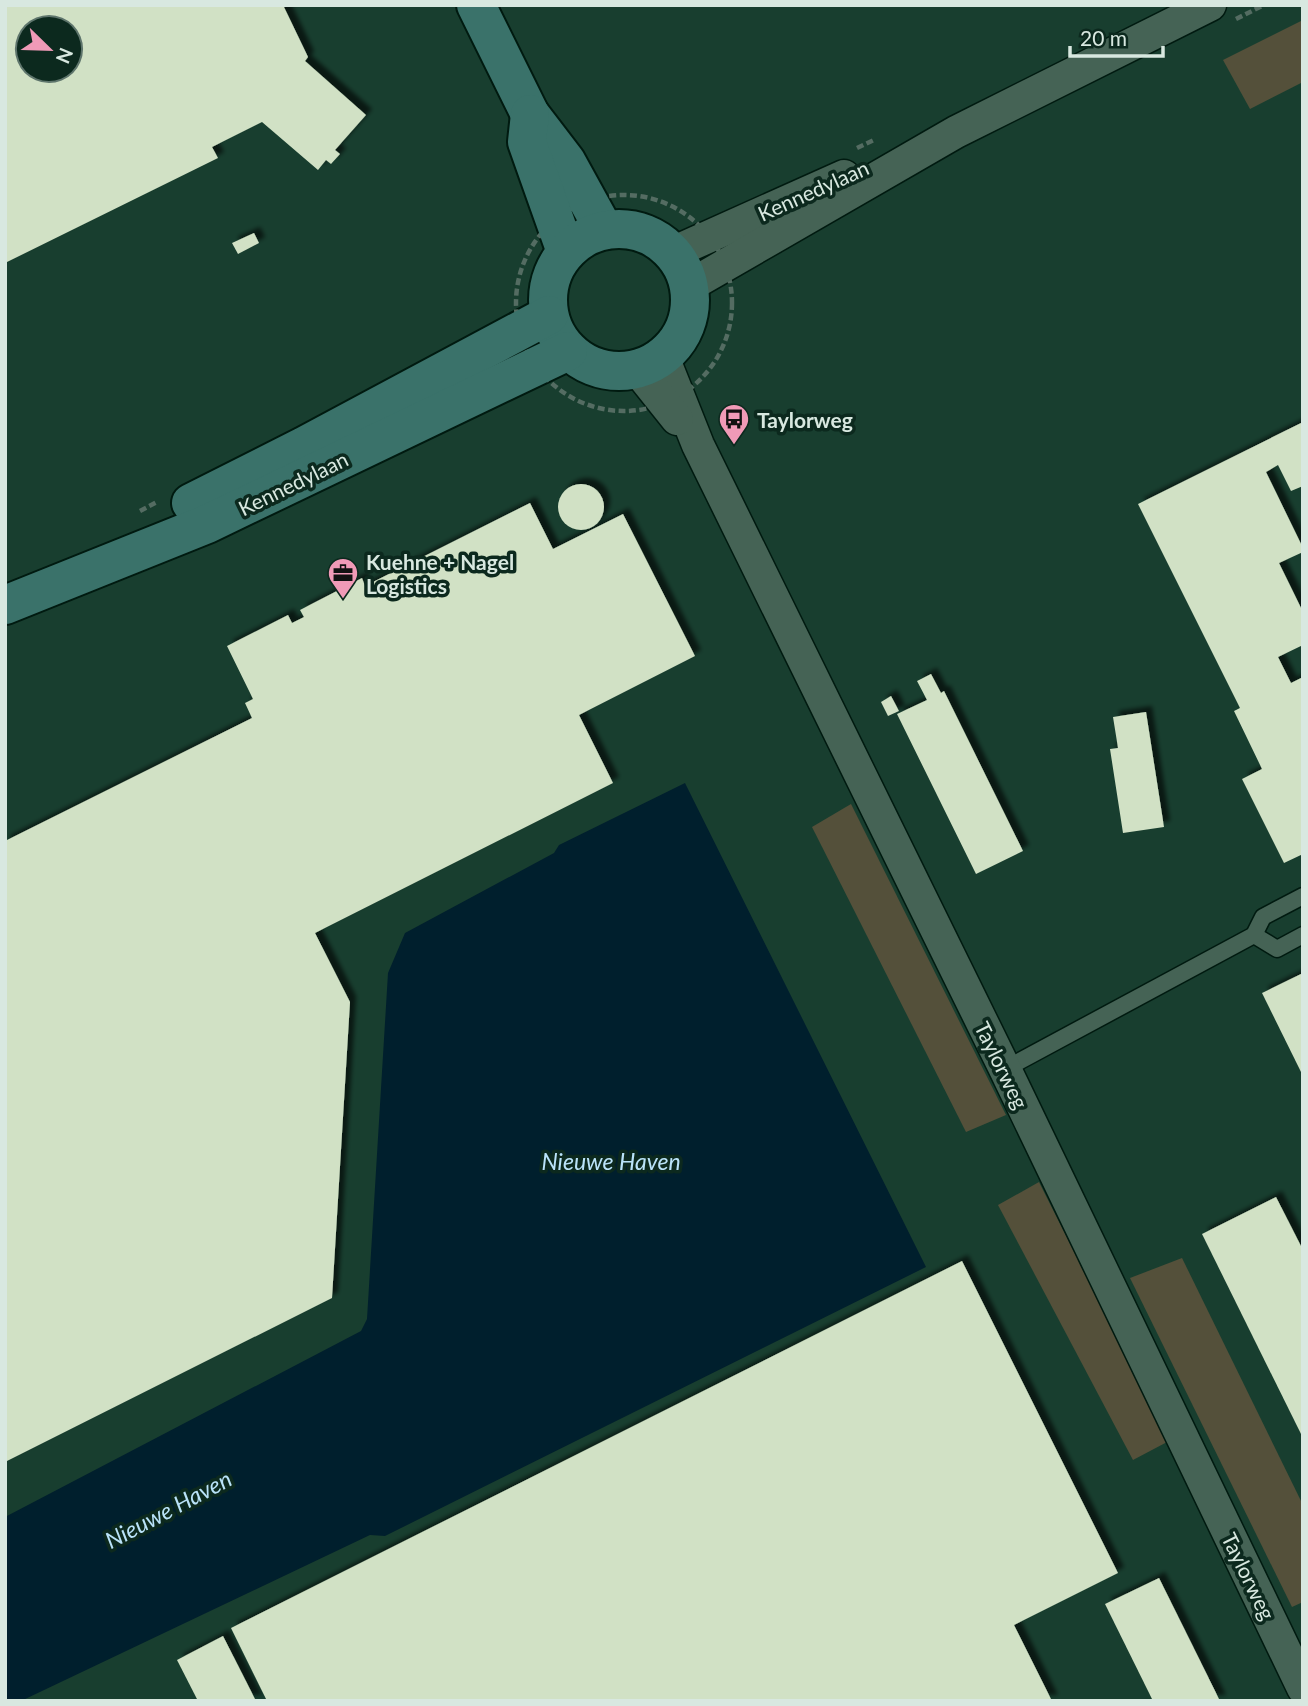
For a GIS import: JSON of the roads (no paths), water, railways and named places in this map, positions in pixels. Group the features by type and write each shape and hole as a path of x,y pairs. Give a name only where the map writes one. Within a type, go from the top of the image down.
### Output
{"street":[{"path":"476,5 530,114 566,161 596,215 622,229 641,232 658,240 681,269 691,302 688,317 674,346 650,363 619,372 582,362 552,359 555,334 533,323 548,292 560,236 527,142 530,114"},
{"name":"Kennedylaan","path":"681,269 726,265 956,132 1210,5"},
{"name":"Kennedylaan","path":"681,269 710,236 862,168 956,132"},
{"path":"560,236 583,238 596,215"},
{"name":"Kennedylaan","path":"8,603 64,563 267,465 533,323"},
{"name":"Kennedylaan","path":"8,603 207,524 552,359"},
{"name":"Taylorweg","path":"650,363 698,445 1005,1069 1303,1688"}],"lane":[{"path":"1005,1069 1254,935 1263,917 1303,897"},
{"path":"1254,935 1278,948 1303,935"}],"water":[{"name":"Nieuwe Haven","path":"685,783 926,1267 385,1536 370,1535 21,1701 5,1701 5,1517 361,1331 367,1319 388,973 405,933 554,853 559,845"}],"place":[{"name":"Taylorweg","path":"734,446"},
{"name":"Kuehne + Nagel Logistics","path":"343,600"}]}
